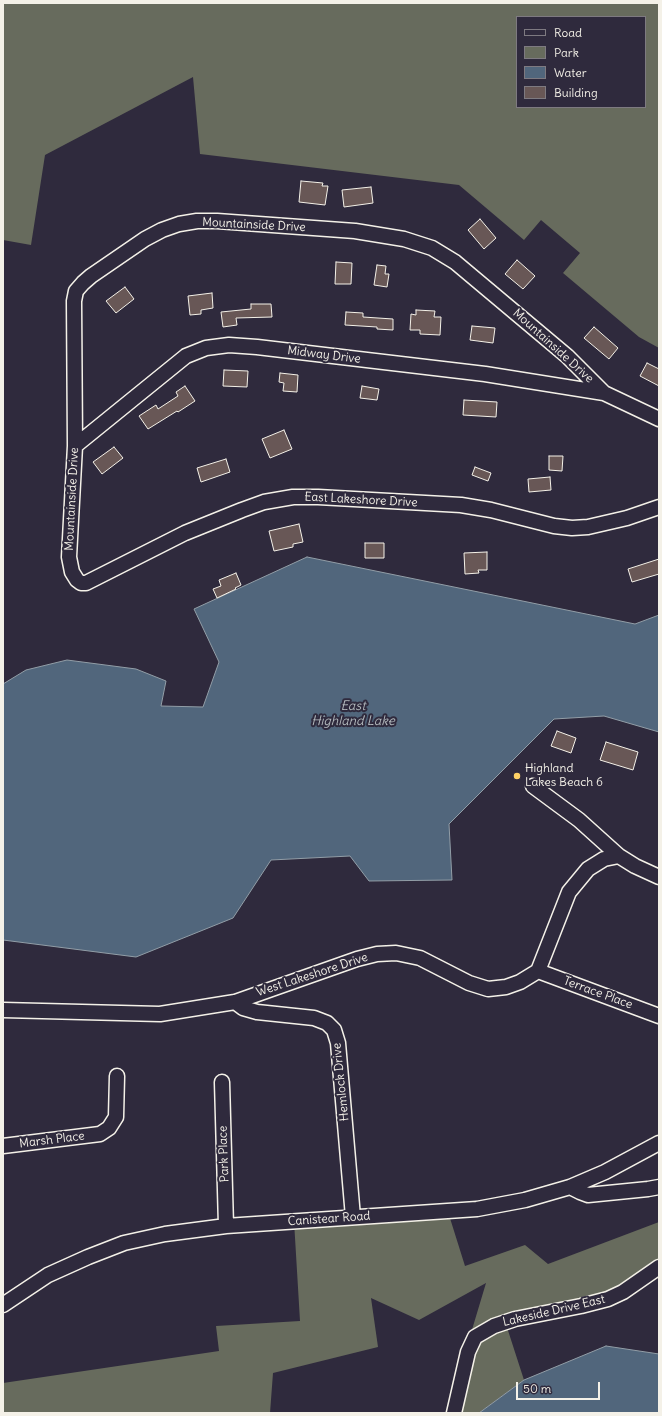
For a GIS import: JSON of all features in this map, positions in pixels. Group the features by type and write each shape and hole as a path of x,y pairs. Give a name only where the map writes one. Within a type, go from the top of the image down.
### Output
{"street":[{"name":"Mountainside Drive","path":"77,580 72,572 69,557 74,446 74,301 76,291 83,282 145,239 162,230 179,224 197,221 218,221 355,231 404,239 432,248 455,262 503,302 567,356 604,393 659,419"},
{"name":"Midway Drive","path":"74,446 186,356 206,348 229,345 485,374 604,393"},
{"name":"East Lakeshore Drive","path":"77,580 81,583 86,582 185,533 242,510 264,502 293,497 318,496 461,505 491,510 554,526 572,528 588,527 619,520 659,508"},
{"path":"533,786 579,820 619,856 659,877"},
{"path":"538,971 569,892 588,869 604,859 619,856"},
{"name":"West Lakeshore Drive","path":"3,1010 160,1014 234,1002 357,959 377,954 396,952 420,958 469,983 488,989 506,987 520,982 538,971"},
{"name":"Terrace Place","path":"538,971 659,1016"},
{"name":"Hemlock Drive","path":"234,1002 243,1008 257,1012 314,1018 327,1023 334,1030 338,1043 353,1217"},
{"name":"Marsh Place","path":"3,1146 100,1134 109,1128 116,1117 117,1076"},
{"name":"Park Place","path":"222,1082 226,1226"},
{"name":"Canistear Road","path":"3,1305 48,1275 124,1243 165,1234 226,1226 477,1209 525,1200 570,1187 605,1172 659,1143"},
{"path":"570,1187 588,1195 659,1187"},
{"name":"Lakeside Drive East","path":"454,1413 468,1352 475,1337 494,1326 515,1319 608,1299 624,1292 659,1267"}],"green space":[{"path":"3,3 659,3 659,348 639,337 563,273 580,253 541,220 524,240 459,185 200,154 193,77 45,155 31,245 3,240"},
{"path":"449,1215 465,1266 525,1245 548,1264 659,1222 659,1270 621,1291 503,1315 524,1380 479,1413 447,1413 486,1283 419,1320 371,1298 378,1347 273,1373 270,1413 3,1413 3,1383 219,1351 216,1326 300,1321 294,1221"}],"water":[{"name":"East Highland Lake","path":"307,557 635,624 659,615 659,732 604,716 554,719 449,824 452,880 369,881 350,856 271,860 233,918 136,957 3,940 3,684 26,670 67,660 136,669 166,681 161,706 203,707 219,662 194,609"},
{"path":"606,1346 659,1354 659,1413 479,1413 524,1380"}],"building":[{"path":"301,181 323,183 322,186 328,186 325,205 299,202"},
{"path":"371,187 373,203 344,207 342,190"},
{"path":"480,219 496,238 484,249 468,230"},
{"path":"517,260 535,276 523,289 505,274"},
{"path":"336,262 352,263 351,284 335,284"},
{"path":"377,265 386,266 385,274 389,274 387,287 374,285"},
{"path":"125,287 134,299 116,313 106,301"},
{"path":"212,293 213,308 201,310 201,314 190,315 188,296"},
{"path":"251,304 271,304 272,317 236,318 237,325 223,327 221,312 251,309"},
{"path":"416,310 435,311 434,317 441,317 440,335 420,334 420,330 410,330 411,314 416,315"},
{"path":"346,312 363,313 363,317 393,319 393,330 377,329 377,327 345,325"},
{"path":"472,326 495,328 493,343 470,340"},
{"path":"594,327 618,348 609,359 584,338"},
{"path":"647,363 659,369 659,386 640,376"},
{"path":"224,370 248,371 247,387 223,386"},
{"path":"280,373 298,375 297,392 283,391 284,383 279,382"},
{"path":"185,386 195,401 148,429 139,416 156,405 158,409 178,396 176,392"},
{"path":"362,386 379,389 377,400 360,398"},
{"path":"464,400 497,402 496,417 463,415"},
{"path":"284,430 292,449 270,458 262,439"},
{"path":"114,447 123,458 102,474 93,462"},
{"path":"549,456 563,456 562,471 549,470"},
{"path":"226,459 230,472 201,482 197,468"},
{"path":"475,467 491,473 488,481 472,475"},
{"path":"550,477 551,490 529,492 528,479"},
{"path":"299,524 303,542 293,544 293,547 274,551 269,531"},
{"path":"365,543 384,543 384,558 365,558"},
{"path":"487,552 487,570 478,570 479,573 465,574 464,553"},
{"path":"659,559 659,574 632,582 628,569"},
{"path":"236,573 241,585 217,598 213,589 221,586 219,580"},
{"path":"557,731 576,738 571,753 551,746"},
{"path":"606,742 638,752 633,770 600,760"}],"place":[{"name":"Highland Lakes Beach 6","path":"517,776"}]}
